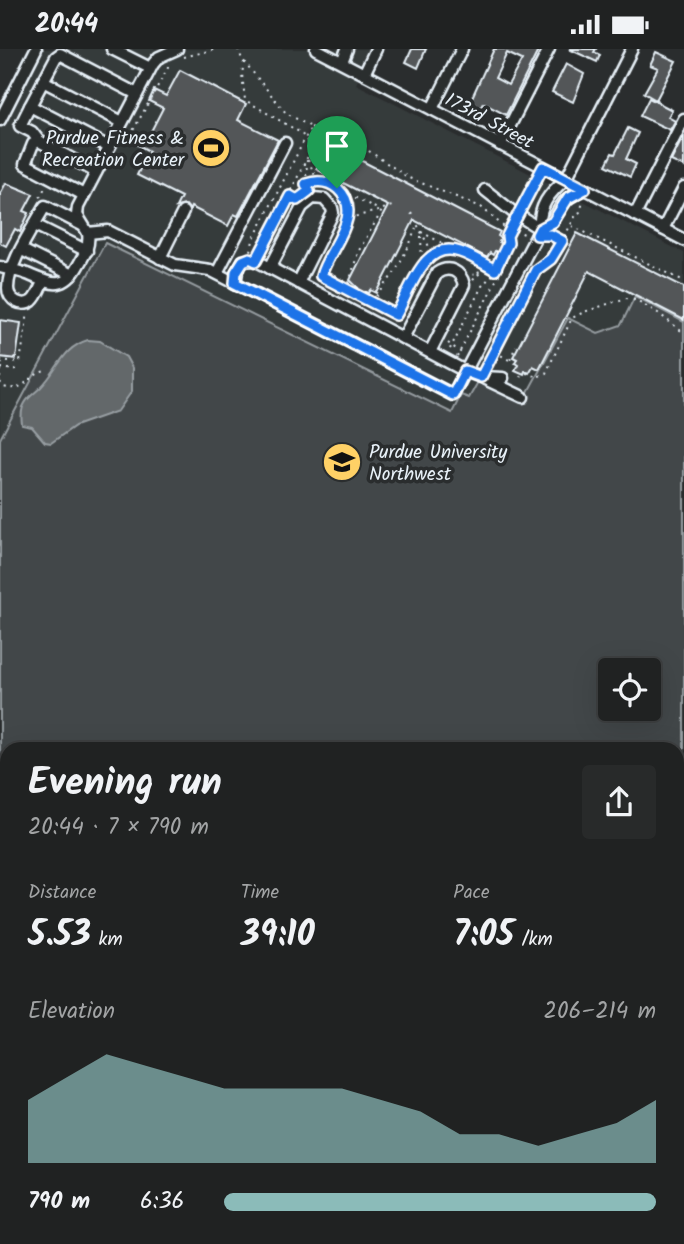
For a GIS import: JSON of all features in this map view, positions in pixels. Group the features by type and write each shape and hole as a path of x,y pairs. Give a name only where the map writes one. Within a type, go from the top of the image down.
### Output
{"street":[{"path":"0,120 36,49"},
{"path":"112,49 150,68"},
{"path":"0,267 54,284 62,283 72,275 87,251 89,241 77,215 78,207 150,68 159,57 176,49"},
{"name":"173rd Street","path":"316,49 684,240"},
{"path":"342,62 347,49"},
{"path":"364,74 376,49"},
{"path":"432,109 462,49"},
{"path":"500,145 549,49"},
{"path":"539,232 539,214 551,191 566,179 632,49"},
{"path":"96,172 39,141 32,132 20,126 43,81 60,54 137,94"},
{"path":"43,81 122,122"},
{"path":"30,106 109,147"},
{"path":"635,215 684,120"},
{"path":"39,141 33,144 25,163 84,195"},
{"path":"217,273 285,143"},
{"path":"663,229 684,188"},
{"path":"485,190 539,232"},
{"path":"43,282 34,300 30,302 17,303 10,298 8,285 12,270 45,207 85,229 108,231 176,265 217,273 453,395 539,232 553,222 568,198 586,190"},
{"path":"270,268 302,207 313,198 324,199 332,208 332,213 298,283"},
{"path":"160,258 183,212"},
{"path":"35,225 87,251"},
{"path":"22,250 72,275"},
{"path":"235,283 236,272 243,261 250,258 465,371 523,397"},
{"path":"403,338 433,278 443,269 449,268 460,274 464,285 430,352"},
{"path":"481,377 503,378"}],"path":[{"path":"130,136 168,65 175,60 216,49"},
{"path":"244,61 242,74 245,100 301,132 316,150"},
{"path":"321,149 311,127 357,143 409,178 481,208 510,230 522,235 539,232 551,235 571,246"},
{"path":"256,261 312,147"},
{"path":"307,159 316,177 381,210"},
{"path":"307,159 307,192"},
{"path":"449,362 452,345 478,294 495,270 506,247 510,230 543,167"},
{"path":"306,184 325,182"},
{"path":"337,188 345,200 347,219 320,275 372,303 396,315 422,266 433,254 459,251"},
{"path":"481,377 536,270 551,259 580,212 586,190"},
{"path":"347,219 395,205"},
{"path":"347,290 358,252 381,210"},
{"path":"411,213 433,254"},
{"path":"372,303 394,273 417,225"},
{"path":"571,225 684,281"},
{"path":"420,231 500,273"},
{"path":"420,231 422,266"},
{"path":"449,362 459,352 510,253 506,247"},
{"path":"468,256 480,274"},
{"path":"474,287 472,280 487,266"},
{"path":"348,283 357,288"},
{"path":"472,291 478,294"},
{"path":"526,373 537,377 546,373 572,318 626,298 635,299 684,333"},
{"path":"30,302 20,362 1,360 0,380 4,387 18,387 26,384 36,374 46,371"},
{"path":"437,339 472,358"},
{"path":"509,360 516,346"},
{"path":"494,351 518,365"},
{"path":"1,368 15,370 16,362"},
{"path":"520,377 522,373"}],"shaded area":[{"name":"Purdue University Northwest","path":"39,49 373,49 356,84 684,253 684,742 0,742 0,126"},
{"name":"Purdue University Northwest","path":"105,243 452,413 461,395 469,398 479,380 522,403 568,318 598,333 621,325 635,296 684,322 684,742 0,742 0,439"},
{"path":"88,340 100,341 126,357 132,368 132,391 118,411 75,426 51,443 45,442 32,427 22,425 24,405 67,353"}],"building":[{"path":"412,49 426,49 418,68 406,62"},
{"path":"494,49 539,49 506,115 483,103 480,109 469,104","holes":["507,53 522,60 508,85 495,78"]},
{"path":"569,49 596,49 594,52 600,55 597,62"},
{"path":"656,52 676,61 656,100 644,93 658,68 650,65"},
{"path":"566,64 584,74 573,102 552,92"},
{"name":"Purdue Fitness & Recreation Center","path":"180,70 246,104 238,120 278,140 238,216 234,214 228,226 191,207 190,210 186,205 176,207 181,197 137,175 149,151 129,140 131,135 146,141 163,108 149,101 154,90 166,96"},
{"path":"649,98 672,110 668,117 675,121 670,130 640,116"},
{"path":"628,128 638,133 626,159 636,164 630,177 606,165 612,153 615,154"},
{"path":"684,135 684,167 671,161"},
{"path":"329,144 500,232 499,242 504,244 500,254 495,251 487,258 414,220 377,293 371,290 364,296 356,292 358,288 350,280 388,206 316,169 319,164 313,156 318,147 327,148"},
{"path":"6,183 33,194 24,211 29,213 20,232 15,229 6,246 0,243 0,194"},
{"path":"577,233 684,287 684,320 589,271 539,369 533,366 529,373 525,371 524,374 515,370 518,364 513,357"},
{"path":"0,320 21,323 16,359 0,357"}],"place":[{"name":"Purdue Fitness & Recreation Center","path":"211,148"},
{"name":"Purdue University Northwest","path":"342,462"}],"route":[{"path":"543,167 585,189 568,198 553,222 540,229 537,235 551,235 562,241 551,259 536,270 481,377 465,371 453,395 235,283 236,272 243,261 250,258 256,261 290,196 297,200 309,191 306,184 312,182 325,182 337,188 345,200 347,219 320,275 396,315 424,263 438,252 459,251 495,270 508,243 507,236 543,167"}]}
